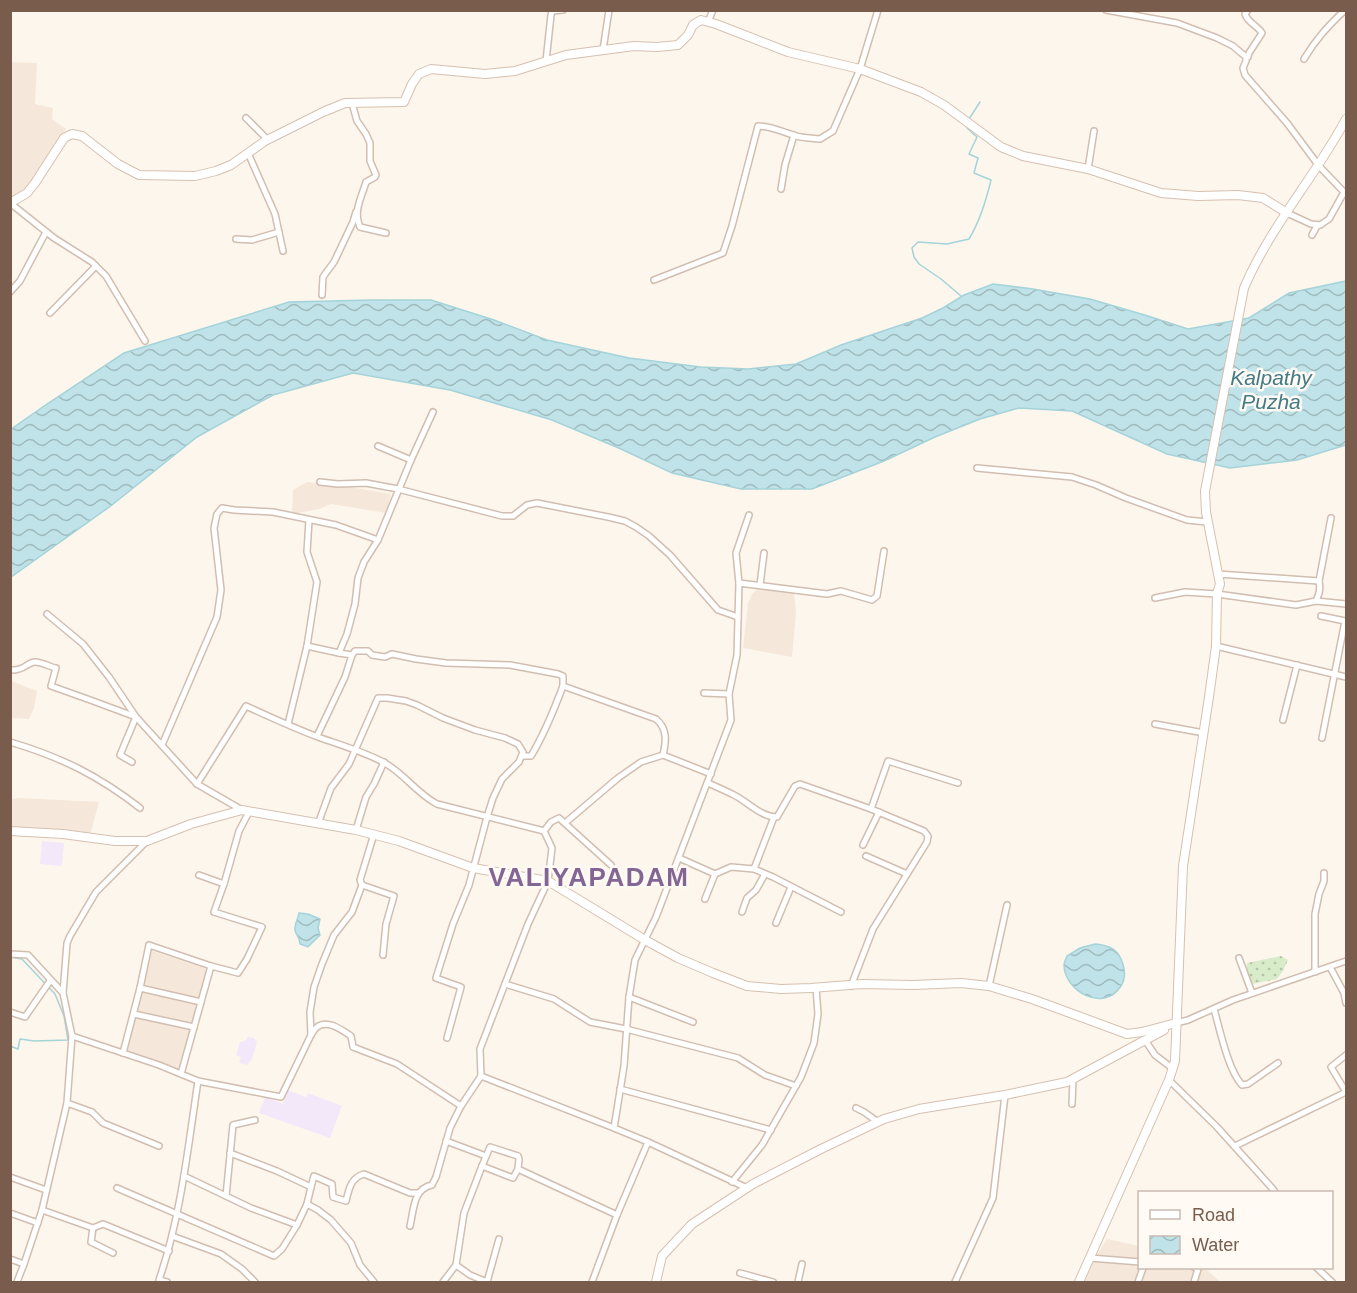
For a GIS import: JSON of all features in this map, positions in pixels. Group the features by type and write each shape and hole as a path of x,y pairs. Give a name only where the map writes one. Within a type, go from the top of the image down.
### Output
{"street":[{"path":"546,61 552,11 563,10"},
{"path":"603,50 609,10"},
{"path":"708,22 713,10"},
{"path":"654,280 723,253 758,126 820,140 833,131 860,69 878,10"},
{"path":"1106,10 1177,23 1217,38 1233,46 1246,57 1243,68 1245,75 1287,123 1319,166 1345,193 1329,219 1317,226 1312,235"},
{"path":"1248,10 1245,14 1246,20 1260,29 1262,33 1248,57"},
{"path":"1304,59 1322,32 1345,10"},
{"path":"145,341 106,276 92,262 54,238 10,203 27,193 64,138 72,134 82,136 118,164 139,175 195,176 231,165 268,140 345,103 404,102 419,74 431,69 485,74 515,71 566,55 634,46 678,45 688,35 693,25 701,20 788,52 860,69 921,92 944,105 1001,147 1023,156 1088,169 1161,193 1263,198 1311,225 1320,225"},
{"path":"322,295 322,277 334,262 354,222 366,182 376,175 370,161 370,143 357,121 352,103"},
{"path":"246,117 268,140"},
{"path":"1079,1282 1175,1060 1184,866 1216,646 1220,584 1208,522 1205,490 1244,288 1252,268 1347,119"},
{"path":"1088,169 1094,131"},
{"path":"780,189 794,135"},
{"path":"248,153 275,214 283,251"},
{"path":"356,211 360,227 386,233"},
{"path":"236,239 252,240 279,231"},
{"path":"10,292 20,281 46,232"},
{"path":"50,313 96,266"},
{"path":"339,653 347,634 355,604 358,578 364,562 378,540 433,412"},
{"path":"378,446 411,460"},
{"path":"977,468 1072,477 1187,520 1208,522"},
{"path":"320,482 366,483 502,516 513,516 527,505 537,503 625,521 649,536 670,555 718,610 738,617"},
{"path":"162,745 217,616 221,590 214,528 217,514 222,508 273,512 336,525 378,540"},
{"path":"614,1128 624,1066 629,997 635,960 656,917 731,720 729,694 737,655 739,583 736,553 749,515"},
{"path":"1316,601 1319,595 1319,581 1331,518"},
{"path":"288,724 307,646 317,582 307,552 309,520"},
{"path":"739,583 827,594 841,591 872,600 877,596 884,551"},
{"path":"760,585 764,553"},
{"path":"1218,574 1319,581"},
{"path":"1155,598 1185,592 1218,594 1296,605 1316,601 1347,604"},
{"path":"47,614 83,644 136,717 197,784 245,811 374,834 473,868 548,881 678,958 747,986 816,988 862,984 913,985 961,982 989,986 1032,999 1127,1034 1188,1020 1252,993 1347,961"},
{"path":"1321,616 1346,621 1322,738"},
{"path":"307,646 352,655"},
{"path":"1216,646 1347,677"},
{"path":"318,736 355,651 368,651 372,655 385,657 392,654 446,663 510,665 563,676 563,686 539,743 531,756 522,756"},
{"path":"10,670 23,669 35,662 56,669 51,686 136,717"},
{"path":"1284,720 1297,665"},
{"path":"563,686 656,719 663,724 665,734 666,743 663,755"},
{"path":"704,693 729,694"},
{"path":"318,824 331,789 350,764 378,698 406,701 417,705 451,721 505,738 518,744 523,752 519,762 502,779 493,798 469,885 453,924 436,978 461,987 447,1038"},
{"path":"197,784 246,706 384,762 427,798 438,804 544,831"},
{"path":"132,762 120,754 136,717"},
{"path":"1155,724 1204,733"},
{"path":"10,742 53,756 92,775 116,789 140,808"},
{"path":"565,823 618,778 641,762 663,755 711,774"},
{"path":"871,809 888,761 958,783"},
{"path":"356,830 366,797 384,762"},
{"path":"708,783 774,817"},
{"path":"754,869 774,817 777,816 795,786 800,784 879,812 924,831 928,836 927,842 873,929 851,986"},
{"path":"10,831 63,834 115,841 147,841 191,824 245,811"},
{"path":"123,1053 149,945 238,973 247,959 262,927 214,912 245,811"},
{"path":"863,845 879,812"},
{"path":"544,831 550,822 560,818 611,865"},
{"path":"410,1226 418,1193 424,1186 432,1185 450,1128 461,1106 481,1076 480,1049 528,924 548,881 552,848 544,831"},
{"path":"311,1035 310,1012 314,987 334,935 352,912 362,885 360,880 374,834"},
{"path":"18,1280 42,1210 67,1103 72,1036 63,993 67,943 96,892 147,841"},
{"path":"866,856 907,874"},
{"path":"679,858 715,874"},
{"path":"705,899 715,874 730,867 754,869 841,912"},
{"path":"1315,972 1316,914 1324,881 1323,873"},
{"path":"742,912 747,898 756,890 765,874"},
{"path":"199,875 224,884"},
{"path":"362,885 394,897 386,924 383,955"},
{"path":"776,923 791,887"},
{"path":"989,986 1007,905"},
{"path":"10,954 28,955 63,993"},
{"path":"1239,958 1252,993"},
{"path":"181,1074 211,966"},
{"path":"1330,967 1344,993 1346,1004"},
{"path":"10,1012 25,1017 50,981"},
{"path":"505,984 554,999 590,1022 738,1058 765,1075 796,1086"},
{"path":"140,988 201,1002"},
{"path":"732,1182 762,1145 796,1086 814,1043 818,1014 816,988"},
{"path":"629,997 693,1022"},
{"path":"1214,1009 1232,1068 1242,1085 1248,1084 1278,1063"},
{"path":"134,1014 194,1027"},
{"path":"656,1282 662,1256 692,1224 747,1188 821,1149 878,1122 919,1109 1067,1082 1176,1023"},
{"path":"72,1036 159,1065 198,1081 281,1097 311,1035 317,1027 326,1024 339,1028 351,1036 352,1047 397,1064 461,1106"},
{"path":"1145,1040 1155,1055 1172,1068"},
{"path":"1235,1146 1346,1092 1331,1067 1347,1055"},
{"path":"481,1076 648,1142 747,1188"},
{"path":"1072,1104 1073,1079"},
{"path":"1168,1080 1217,1126 1274,1191"},
{"path":"168,1282 159,1280 169,1251 184,1176 198,1081"},
{"path":"620,1089 771,1130"},
{"path":"955,1282 993,1197 1005,1095"},
{"path":"67,1103 92,1112 103,1124 159,1146"},
{"path":"856,1108 878,1122"},
{"path":"226,1196 233,1125 255,1120"},
{"path":"446,1142 486,1156"},
{"path":"592,1282 648,1142"},
{"path":"443,1282 456,1265 464,1214 482,1166 490,1147 518,1156 519,1160 513,1178 482,1166"},
{"path":"230,1153 311,1187"},
{"path":"518,1168 617,1215"},
{"path":"117,1188 274,1256 282,1249 297,1225 307,1204 314,1176 332,1184 333,1197 346,1202 351,1184 358,1176 364,1174 410,1193 418,1193"},
{"path":"184,1176 251,1208 297,1225"},
{"path":"10,1177 46,1190"},
{"path":"307,1204 331,1220 351,1243 360,1265 374,1282"},
{"path":"42,1210 93,1228 103,1224 169,1251"},
{"path":"10,1213 38,1223"},
{"path":"93,1228 91,1242 113,1253"},
{"path":"172,1236 221,1254 255,1282"},
{"path":"456,1265 470,1275 488,1282 499,1239"},
{"path":"1090,1258 1138,1262"},
{"path":"10,1259 24,1264"},
{"path":"798,1282 802,1264"},
{"path":"1318,1269 1332,1282"},
{"path":"740,1274 773,1282"}],"shaded area":[{"path":"11,62 37,63 35,104 53,108 52,119 66,129 27,187 11,200"},
{"path":"307,482 391,494 386,513 331,504 319,509 292,514 293,490"},
{"path":"759,588 794,592 796,613 792,657 743,648 748,603 752,594"},
{"path":"11,681 37,691 29,719 11,718"},
{"path":"11,799 99,802 90,835 43,828 11,828"},
{"path":"42,841 64,843 62,866 40,864"},
{"path":"152,951 207,969 181,1073 126,1051"},
{"path":"248,1037 254,1038 257,1042 252,1059 247,1065 239,1063 241,1057 236,1055 240,1042 245,1041"},
{"path":"288,1090 306,1097 308,1093 342,1106 330,1138 259,1113 265,1097 283,1104"},
{"path":"1107,1239 1138,1246 1138,1269 1206,1269 1220,1282 1080,1282"}],"green space":[{"path":"1281,956 1288,960 1277,979 1252,984 1247,971 1247,963"}],"water":[{"name":"Kalpathy Puzha","path":"1346,281 1346,445 1297,460 1230,468 1167,454 1072,411 1019,408 980,419 884,461 812,489 741,489 672,473 552,420 450,390 353,373 273,395 197,437 112,505 11,577 10,430 124,353 289,302 431,300 547,340 629,358 701,367 748,369 796,364 841,345 922,318 964,295 993,284 1090,299 1188,329 1249,318 1289,293"},
{"path":"299,913 320,919 318,928 320,935 308,947 300,944 295,931"},
{"path":"1095,944 1114,950 1119,955 1124,969 1124,980 1121,986 1113,994 1104,998 1095,998 1077,990 1070,983 1064,965 1067,956 1080,948"}],"waterway":[{"path":"969,119 980,102"},
{"path":"961,296 919,264 912,248 918,242 947,244 969,239 976,225 991,180 974,173 978,158 969,154 977,137 967,128"},
{"path":"10,957 22,959 55,994 64,1016 68,1040 20,1039 18,1049 10,1046"}],"district":[{"name":"VALIYAPADAM","path":"589,877"}]}
